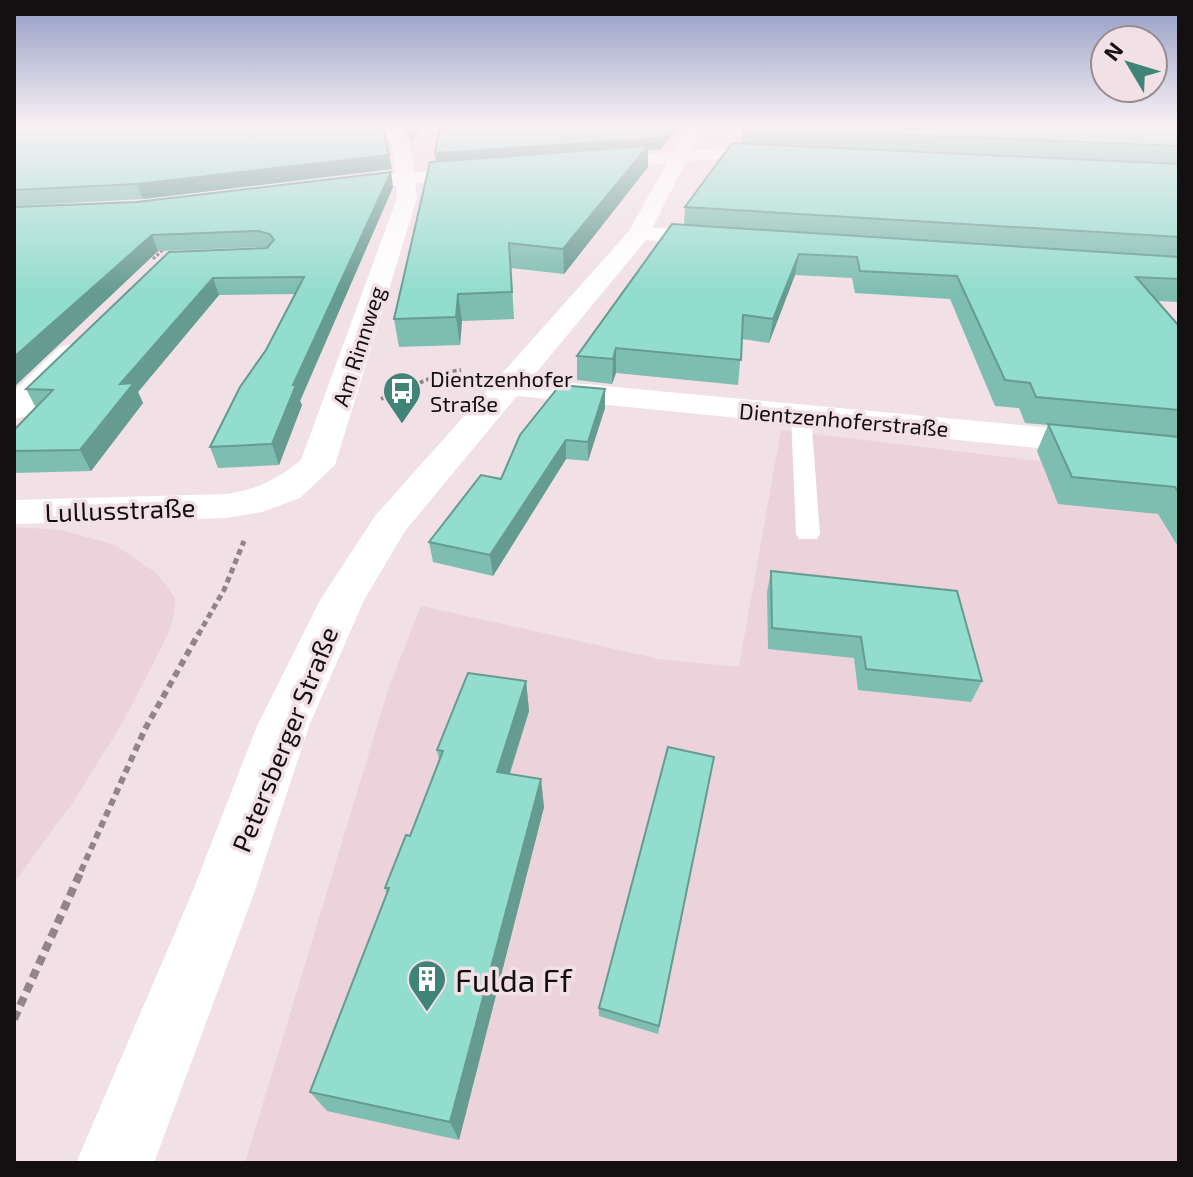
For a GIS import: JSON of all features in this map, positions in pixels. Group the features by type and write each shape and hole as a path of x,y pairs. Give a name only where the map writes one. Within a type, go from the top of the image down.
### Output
{"street":[{"path":"309,188 358,182"},
{"name":"Am Rinnweg","path":"237,520 262,500 287,490 317,465 407,198 406,182"},
{"name":"Petersberger Straße","path":"115,1163 222,896 278,738 323,638 389,525 639,234 667,182"},
{"path":"639,234 745,240"},
{"path":"14,409 91,334"},
{"name":"Dientzenhoferstraße","path":"509,387 1179,451"},
{"name":"Lullusstraße","path":"14,512 237,520"}],"lane":[{"path":"801,415 808,534"}],"path":[{"path":"164,249 153,259 167,259"},
{"path":"377,401 443,373 461,370"},
{"path":"14,1019 145,729 224,590 237,520"}],"shaded area":[{"path":"781,430 1179,478 1179,1163 245,1163 388,690 421,606 659,659 739,667"},
{"path":"14,527 61,530 115,545 156,573 175,598 168,634 124,720 75,799 14,883"}],"building":[{"path":"14,182 155,182 137,184 14,190"},
{"path":"307,182 386,182 293,385 296,385 272,444 210,447 240,387 266,350 304,277 213,278 120,384 134,383 80,450 14,451 14,430 53,390 26,389 169,252 267,248 274,240 270,234 259,231 152,235 14,357 14,207 137,202"},
{"path":"425,182 618,182 563,249 509,243 512,292 458,294 456,317 394,319"},
{"path":"703,182 1179,182 1179,237 685,207"},
{"path":"672,224 1179,257 1179,279 1136,277 1179,326 1179,410 1036,397 1030,383 1005,380 957,276 860,271 857,257 799,254 773,319 743,315 741,360 616,348 613,359 577,356"},
{"path":"560,385 605,389 588,442 566,440 490,555 429,542 481,475 501,479 520,435"},
{"path":"1048,424 1179,437 1179,493 1175,487 1072,477"},
{"path":"771,571 957,591 982,681 866,669 861,637 772,628"},
{"name":"Fulda Ff","path":"468,673 526,681 497,772 541,779 450,1122 310,1092 389,888 385,888 406,835 410,836 443,751 437,750"},
{"path":"668,747 714,757 659,1026 599,1008"}],"place":[{"name":"Dientzenhofer Straße","path":"402,425"},
{"name":"Fulda Ff","path":"427,1013"}]}
